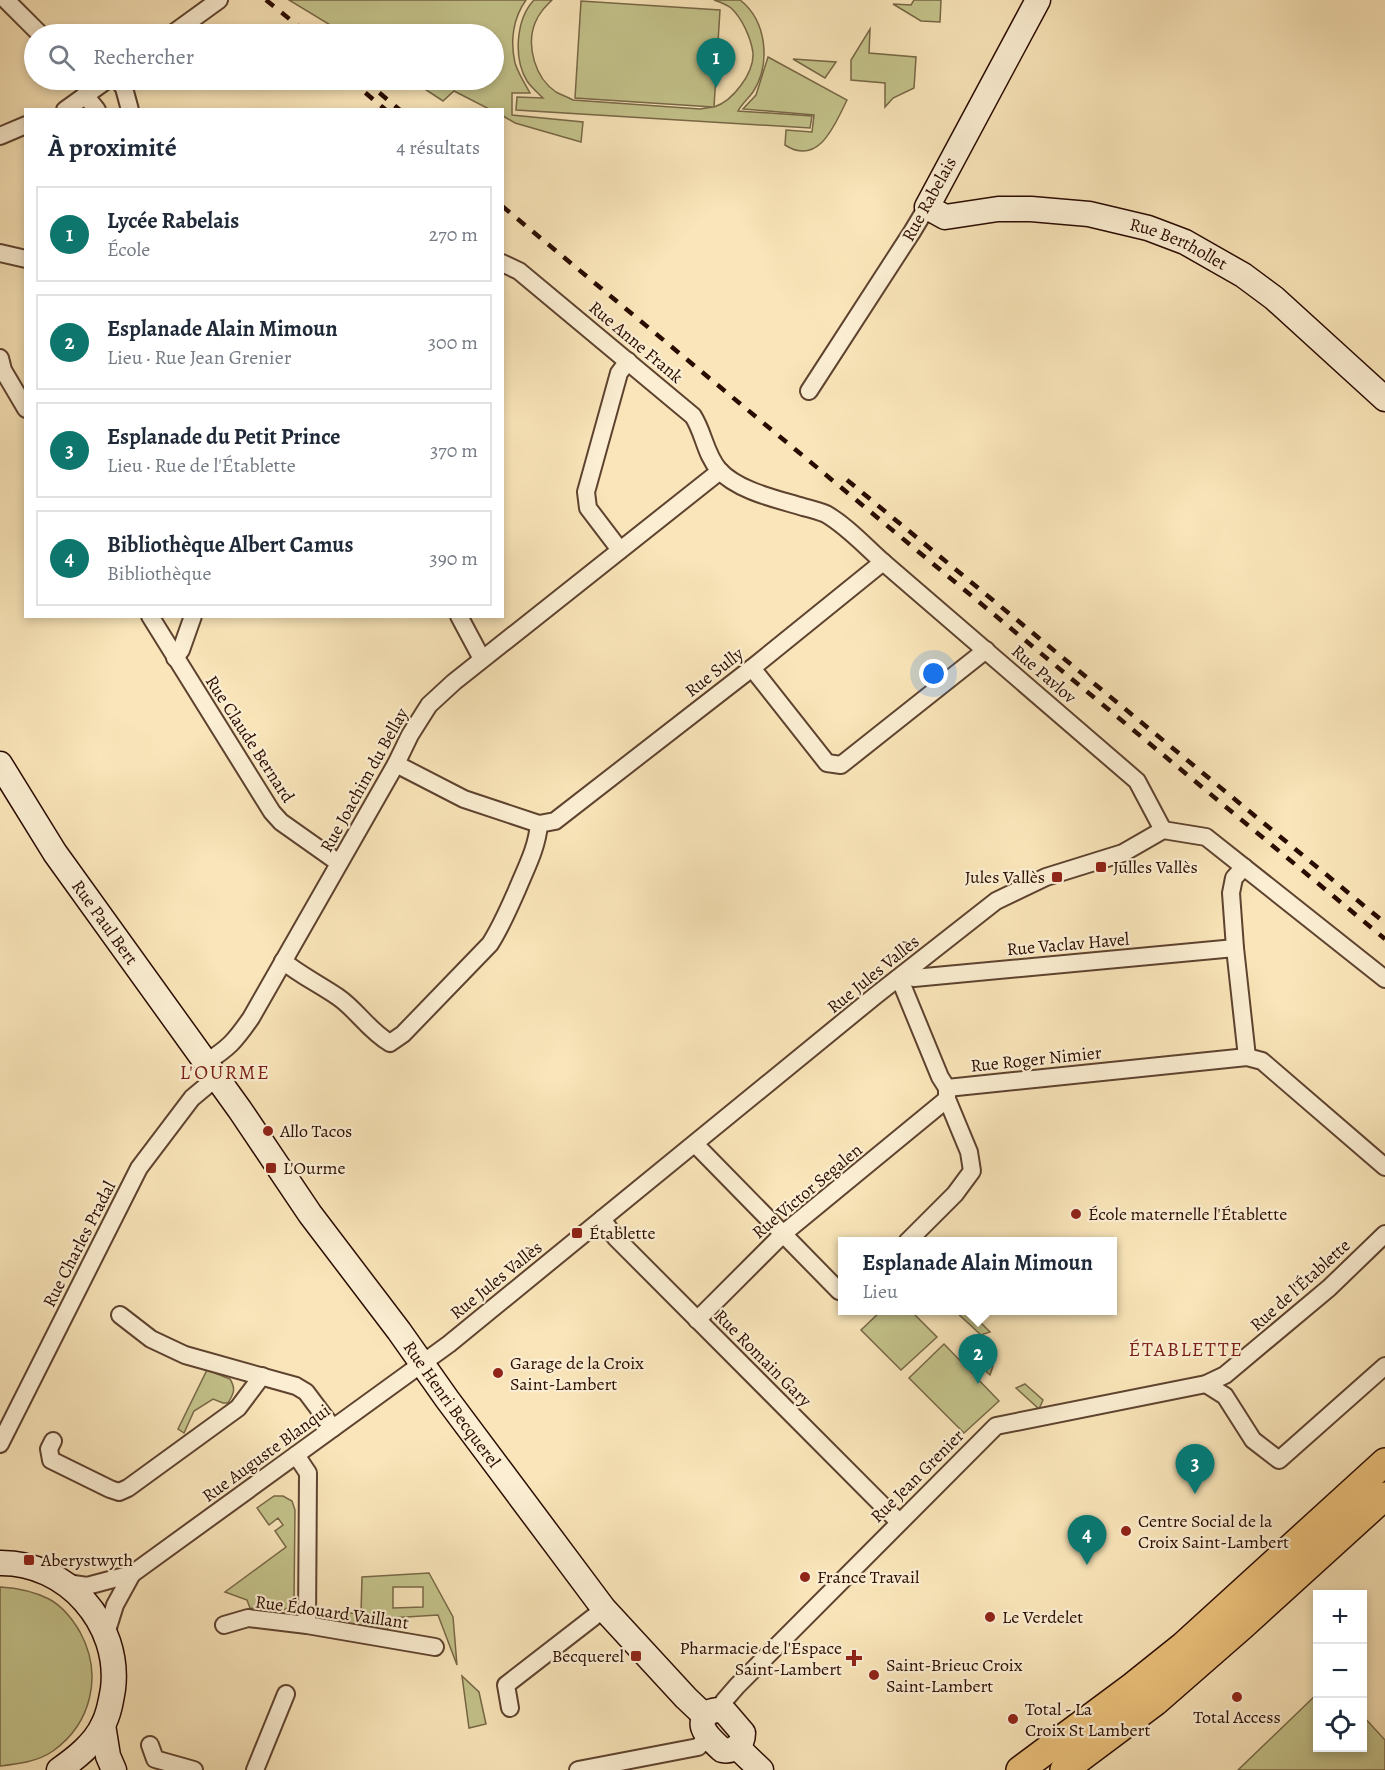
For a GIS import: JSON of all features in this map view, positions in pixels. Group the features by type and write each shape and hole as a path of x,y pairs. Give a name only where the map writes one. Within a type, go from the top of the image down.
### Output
{"main road":[{"name":"Rue Rabelais","path":"927,207 1038,0"},
{"name":"Rue Berthollet","path":"927,207 945,216 998,209 1031,209 1089,214 1149,228 1185,242 1244,275 1274,298 1385,399"},
{"name":"Rue Paul Bert","path":"0,765 55,853 211,1071"},
{"name":"Rue Henri Becquerel","path":"211,1071 310,1214 604,1609 678,1690 712,1721 722,1750 737,1747 761,1770"},
{"path":"1020,1770 1183,1646 1385,1462"},
{"path":"1064,1770 1164,1694 1251,1619 1385,1496"},
{"path":"0,1563 36,1568 67,1583 90,1606 111,1647 114,1676 111,1704 103,1725 82,1754 59,1770"},
{"path":"103,1725 104,1740 107,1743 108,1756 114,1770"}],"street":[{"path":"6,0 30,24"},
{"path":"186,24 219,0"},
{"path":"67,108 85,90"},
{"path":"88,90 97,108"},
{"path":"125,90 129,108"},
{"path":"0,136 24,126"},
{"name":"Rue Rabelais","path":"809,391 927,207"},
{"path":"0,253 24,259"},
{"name":"Rue Anne Frank","path":"504,264 519,271 693,416 702,432 708,454 720,471"},
{"path":"0,358 3,370 24,406"},
{"path":"620,550 588,508 586,492 620,373 628,361"},
{"path":"720,471 740,485 762,495 824,513 883,562"},
{"name":"Rue Joachim du Bellay","path":"211,1071 251,1018 429,705 482,659 720,471"},
{"name":"Rue Pavlov","path":"883,562 1137,782 1163,830"},
{"name":"Rue Sully","path":"539,824 555,821 565,815 883,562"},
{"name":"Rue Claude Bernard","path":"151,618 272,812 281,822 339,863"},
{"path":"175,658 181,650 192,618"},
{"path":"460,618 482,659"},
{"path":"752,668 827,763 841,765 986,650"},
{"path":"283,961 339,998 377,1035 390,1043 403,1034 490,944 500,929 534,851 539,824 464,799 396,764"},
{"path":"1163,830 1206,837 1385,979"},
{"name":"Rue Jules Vallès","path":"423,1363 996,901 1046,878 1123,853 1163,830"},
{"path":"1244,867 1234,878 1231,893 1248,1058 1262,1061 1385,1167"},
{"name":"Rue Vaclav Havel","path":"903,975 914,978 1235,948"},
{"name":"Rue Roger Nimier","path":"903,975 903,987 947,1093 1248,1058"},
{"name":"Rue Charles Pradal","path":"0,1444 140,1168 211,1071"},
{"path":"912,1237 955,1194 972,1172 969,1152 947,1093"},
{"name":"Rue Victor Segalen","path":"698,1320 784,1233 947,1093"},
{"path":"695,1144 838,1291"},
{"name":"Rue Romain Gary","path":"602,1220 616,1238 899,1522"},
{"name":"Rue de l'Établette","path":"1206,1384 1226,1375 1329,1288 1385,1234"},
{"path":"120,1315 151,1339 184,1355 297,1386 306,1392 333,1428"},
{"name":"Rue Auguste Blanqui","path":"67,1583 87,1586 132,1574 423,1363"},
{"path":"1206,1384 1225,1396 1253,1440 1279,1460 1385,1366"},
{"path":"53,1441 49,1449 51,1460 119,1492 128,1488 238,1408 262,1376"},
{"name":"Rue Jean Grenier","path":"712,1721 724,1701 737,1686 996,1425 1206,1384"},
{"path":"296,1455 308,1473 307,1625"},
{"name":"Rue Auguste Blanqui","path":"106,1634 115,1605 132,1574"},
{"path":"510,1708 506,1685 604,1609"},
{"name":"Rue Édouard Vaillant","path":"224,1625 248,1618 307,1625 435,1647"},
{"path":"255,1770 286,1694"},
{"path":"578,1770 626,1766 698,1747 712,1721"},
{"path":"150,1745 155,1759 194,1770"}],"shaded area":[{"path":"289,0 526,0 515,22 513,46 516,67 530,93 512,93 512,115 583,122 581,142 515,123 504,117 504,108 487,108 454,91 443,101 426,90 504,90 504,24 329,24"},
{"path":"534,0 552,0 537,19 532,32 532,51 543,79 556,92 573,100 700,109 713,107 575,98 581,1 720,10 714,107 735,93 746,77 752,61 750,41 739,17 729,7 714,0 740,0 756,19 761,31 764,56 759,81 738,111 812,116 810,128 516,110 517,97 543,98 527,81 518,50 523,17"},
{"path":"914,0 941,0 940,22 921,21 893,4 911,5"},
{"path":"870,29 869,53 916,57 914,88 893,98 885,107 885,83 851,80 851,60"},
{"path":"768,57 847,100 831,131 816,147 807,151 785,145 786,130 812,132 814,115 743,109 756,95"},
{"path":"793,59 836,62 825,78"},
{"path":"877,1315 915,1315 937,1337 901,1370 861,1330"},
{"path":"959,1315 973,1315 990,1332 981,1335"},
{"path":"944,1344 999,1401 964,1433 909,1378"},
{"path":"971,1345 993,1366 990,1375 961,1347"},
{"path":"207,1370 230,1379 234,1388 233,1394 228,1403 213,1399 194,1411 184,1433 178,1429"},
{"path":"1025,1384 1043,1400 1039,1409 1016,1388"},
{"path":"274,1496 283,1496 292,1501 295,1510 294,1599 287,1609 281,1611 250,1608 247,1600 225,1592 286,1547 275,1531 283,1525 278,1518 269,1525 257,1508"},
{"path":"429,1573 453,1617 457,1665 438,1615 390,1618 387,1631 319,1619 315,1616 315,1613 361,1613 362,1577","holes":["393,1587 423,1587 423,1607 393,1608"]},
{"path":"0,1587 37,1594 63,1609 77,1627 87,1648 92,1681 85,1712 66,1740 40,1758 0,1766"},
{"path":"462,1676 479,1692 486,1724 469,1728"},
{"path":"1313,1698 1313,1752 1367,1752 1367,1720 1385,1740 1385,1770 1238,1770"}],"railway":[{"path":"266,0 296,24"},
{"path":"362,90 384,108"},
{"path":"376,90 398,108"},
{"path":"504,208 1385,939"},
{"path":"847,480 1385,923"}],"place":[{"name":"Lycée Rabelais","path":"716,88"},
{"name":"Julles Vallès","path":"1101,867"},
{"name":"Jules Vallès","path":"1057,877"},
{"name":"Allo Tacos","path":"268,1131"},
{"name":"L'Ourme","path":"271,1168"},
{"name":"École maternelle l'Établette","path":"1076,1214"},
{"name":"Établette","path":"577,1233"},
{"name":"Garage de la Croix Saint-Lambert","path":"498,1373"},
{"name":"Esplanade Alain Mimoun","path":"978,1384"},
{"name":"Esplanade du Petit Prince","path":"1195,1494"},
{"name":"Centre Social de la Croix Saint-Lambert","path":"1126,1531"},
{"name":"Aberystwyth","path":"29,1560"},
{"name":"Bibliothèque Albert Camus","path":"1087,1565"},
{"name":"France Travail","path":"805,1577"},
{"name":"Le Verdelet","path":"990,1617"},
{"name":"Becquerel","path":"636,1656"},
{"name":"Pharmacie de l'Espace Saint-Lambert","path":"854,1658"},
{"name":"Saint-Brieuc Croix Saint-Lambert","path":"874,1675"},
{"name":"Total Access","path":"1237,1697"},
{"name":"Total - La Croix St Lambert","path":"1013,1719"}],"district":[{"name":"L'OURME","path":"225,1072"},
{"name":"ÉTABLETTE","path":"1186,1349"}]}
